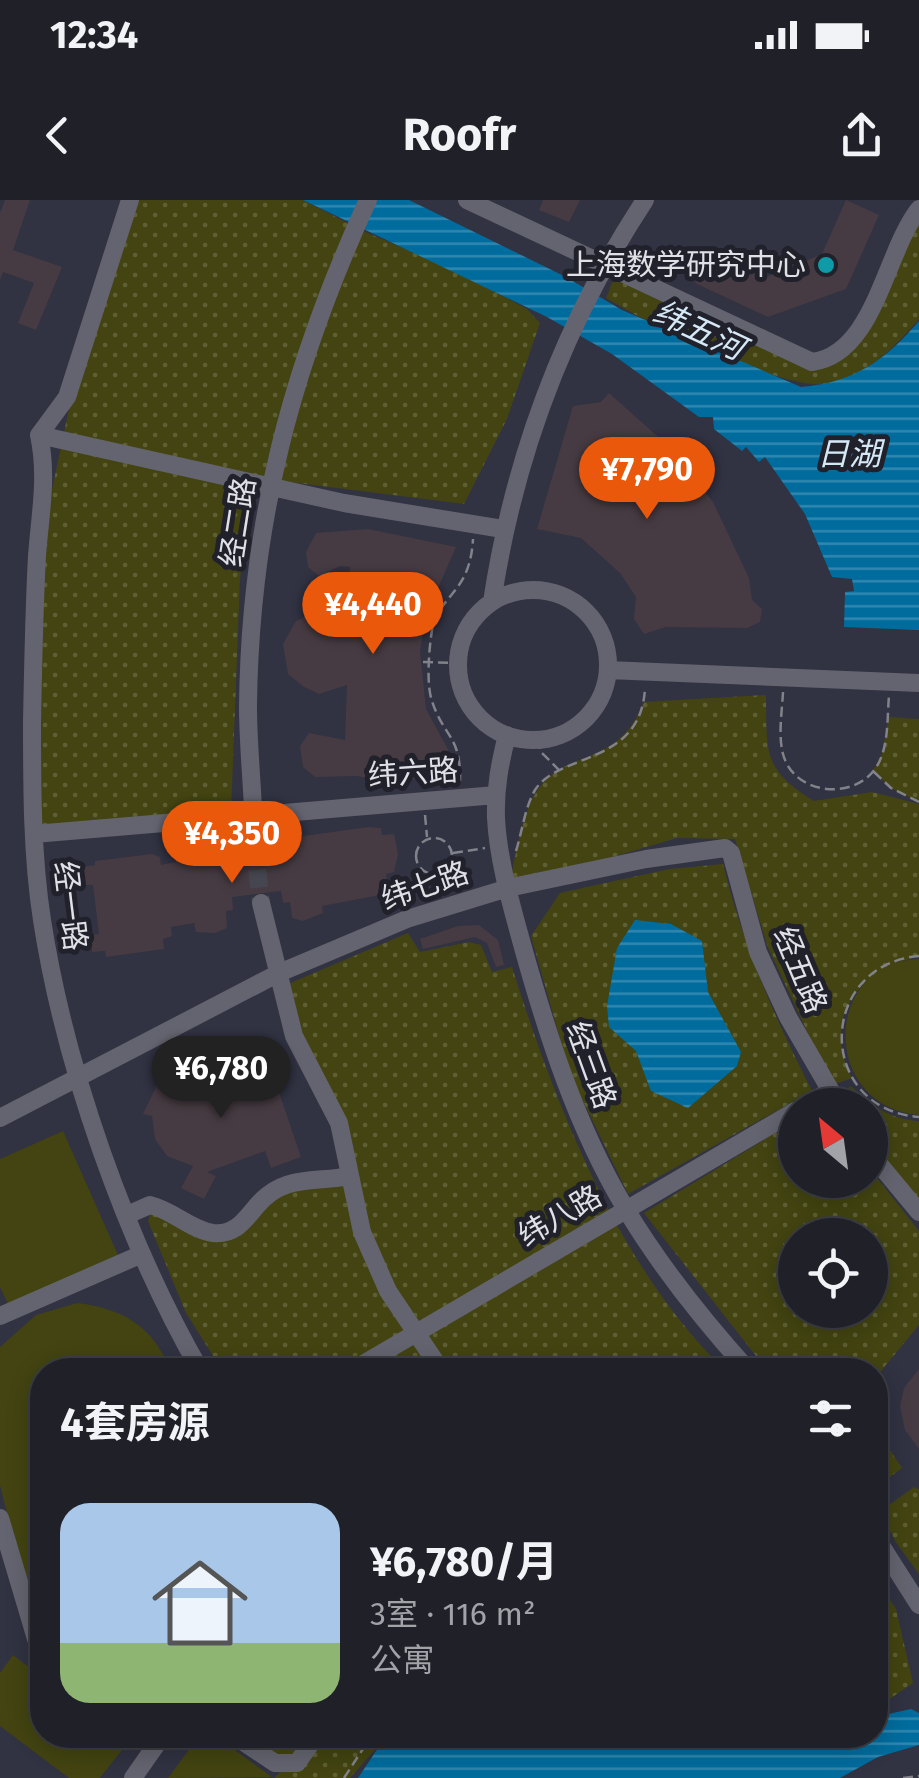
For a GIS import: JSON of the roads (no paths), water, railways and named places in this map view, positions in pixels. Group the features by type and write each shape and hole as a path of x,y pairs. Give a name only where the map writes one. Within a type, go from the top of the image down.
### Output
{"lane":[{"path":"130,200 66,397 39,436 270,487 504,529"},
{"name":"经二路","path":"254,843 249,690 254,606 270,487 312,326 368,200"},
{"path":"467,200 599,272 798,358 822,360 836,355 870,315 898,239 919,209 910,200"},
{"path":"492,602 504,529 568,334 599,272 646,200"},
{"name":"经一路","path":"39,436 47,471 33,626 34,834 41,916 55,993 127,1215 194,1358"},
{"path":"528,590 573,600 600,630 608,670 601,697 588,716 572,729 539,740 507,735 484,721 468,703 458,663 468,628 492,602 528,590"},
{"path":"608,670 919,683"},
{"name":"经三路","path":"507,735 496,795 500,845 560,1067 578,1116 626,1209 700,1316 737,1358"},
{"name":"纬六路","path":"34,834 496,795"},
{"name":"纬七路","path":"0,1118 280,974 441,907 508,884 646,858 728,850"},
{"name":"经五路","path":"728,850 758,952 829,1088"},
{"path":"261,903 294,1036 339,1123 362,1232 388,1290 433,1358"},
{"name":"纬八路","path":"373,1358 778,1121"},
{"path":"888,1175 919,1212"},
{"path":"127,1215 150,1205 205,1230 221,1232 242,1225 263,1198 288,1183 349,1176"},
{"path":"0,1316 142,1254"},
{"path":"0,1518 30,1619"},
{"path":"888,1556 919,1604"},
{"path":"133,1778 148,1748"},
{"path":"252,1748 275,1763 297,1763 308,1748"}],"water":[{"name":"日湖","path":"303,200 409,200 564,276 622,310 801,387 837,380 867,367 919,321 919,630 844,627 845,592 854,591 852,579 832,577 805,514 765,457 759,462 746,447 742,451 714,429 713,417 699,417 612,354 547,317"},
{"path":"635,920 671,924 702,941 708,992 741,1052 737,1066 688,1108 651,1091 636,1051 609,1027 607,1006 617,948"},
{"path":"911,1709 919,1713 919,1745 878,1757 840,1778 358,1778 380,1748 888,1748 888,1714"}],"tunnel":[{"path":"254,843 261,903"}],"place":[{"name":"上海数学研究中心","path":"826,265"}],"water label":[{"name":"纬五河","path":"699,330"}]}
